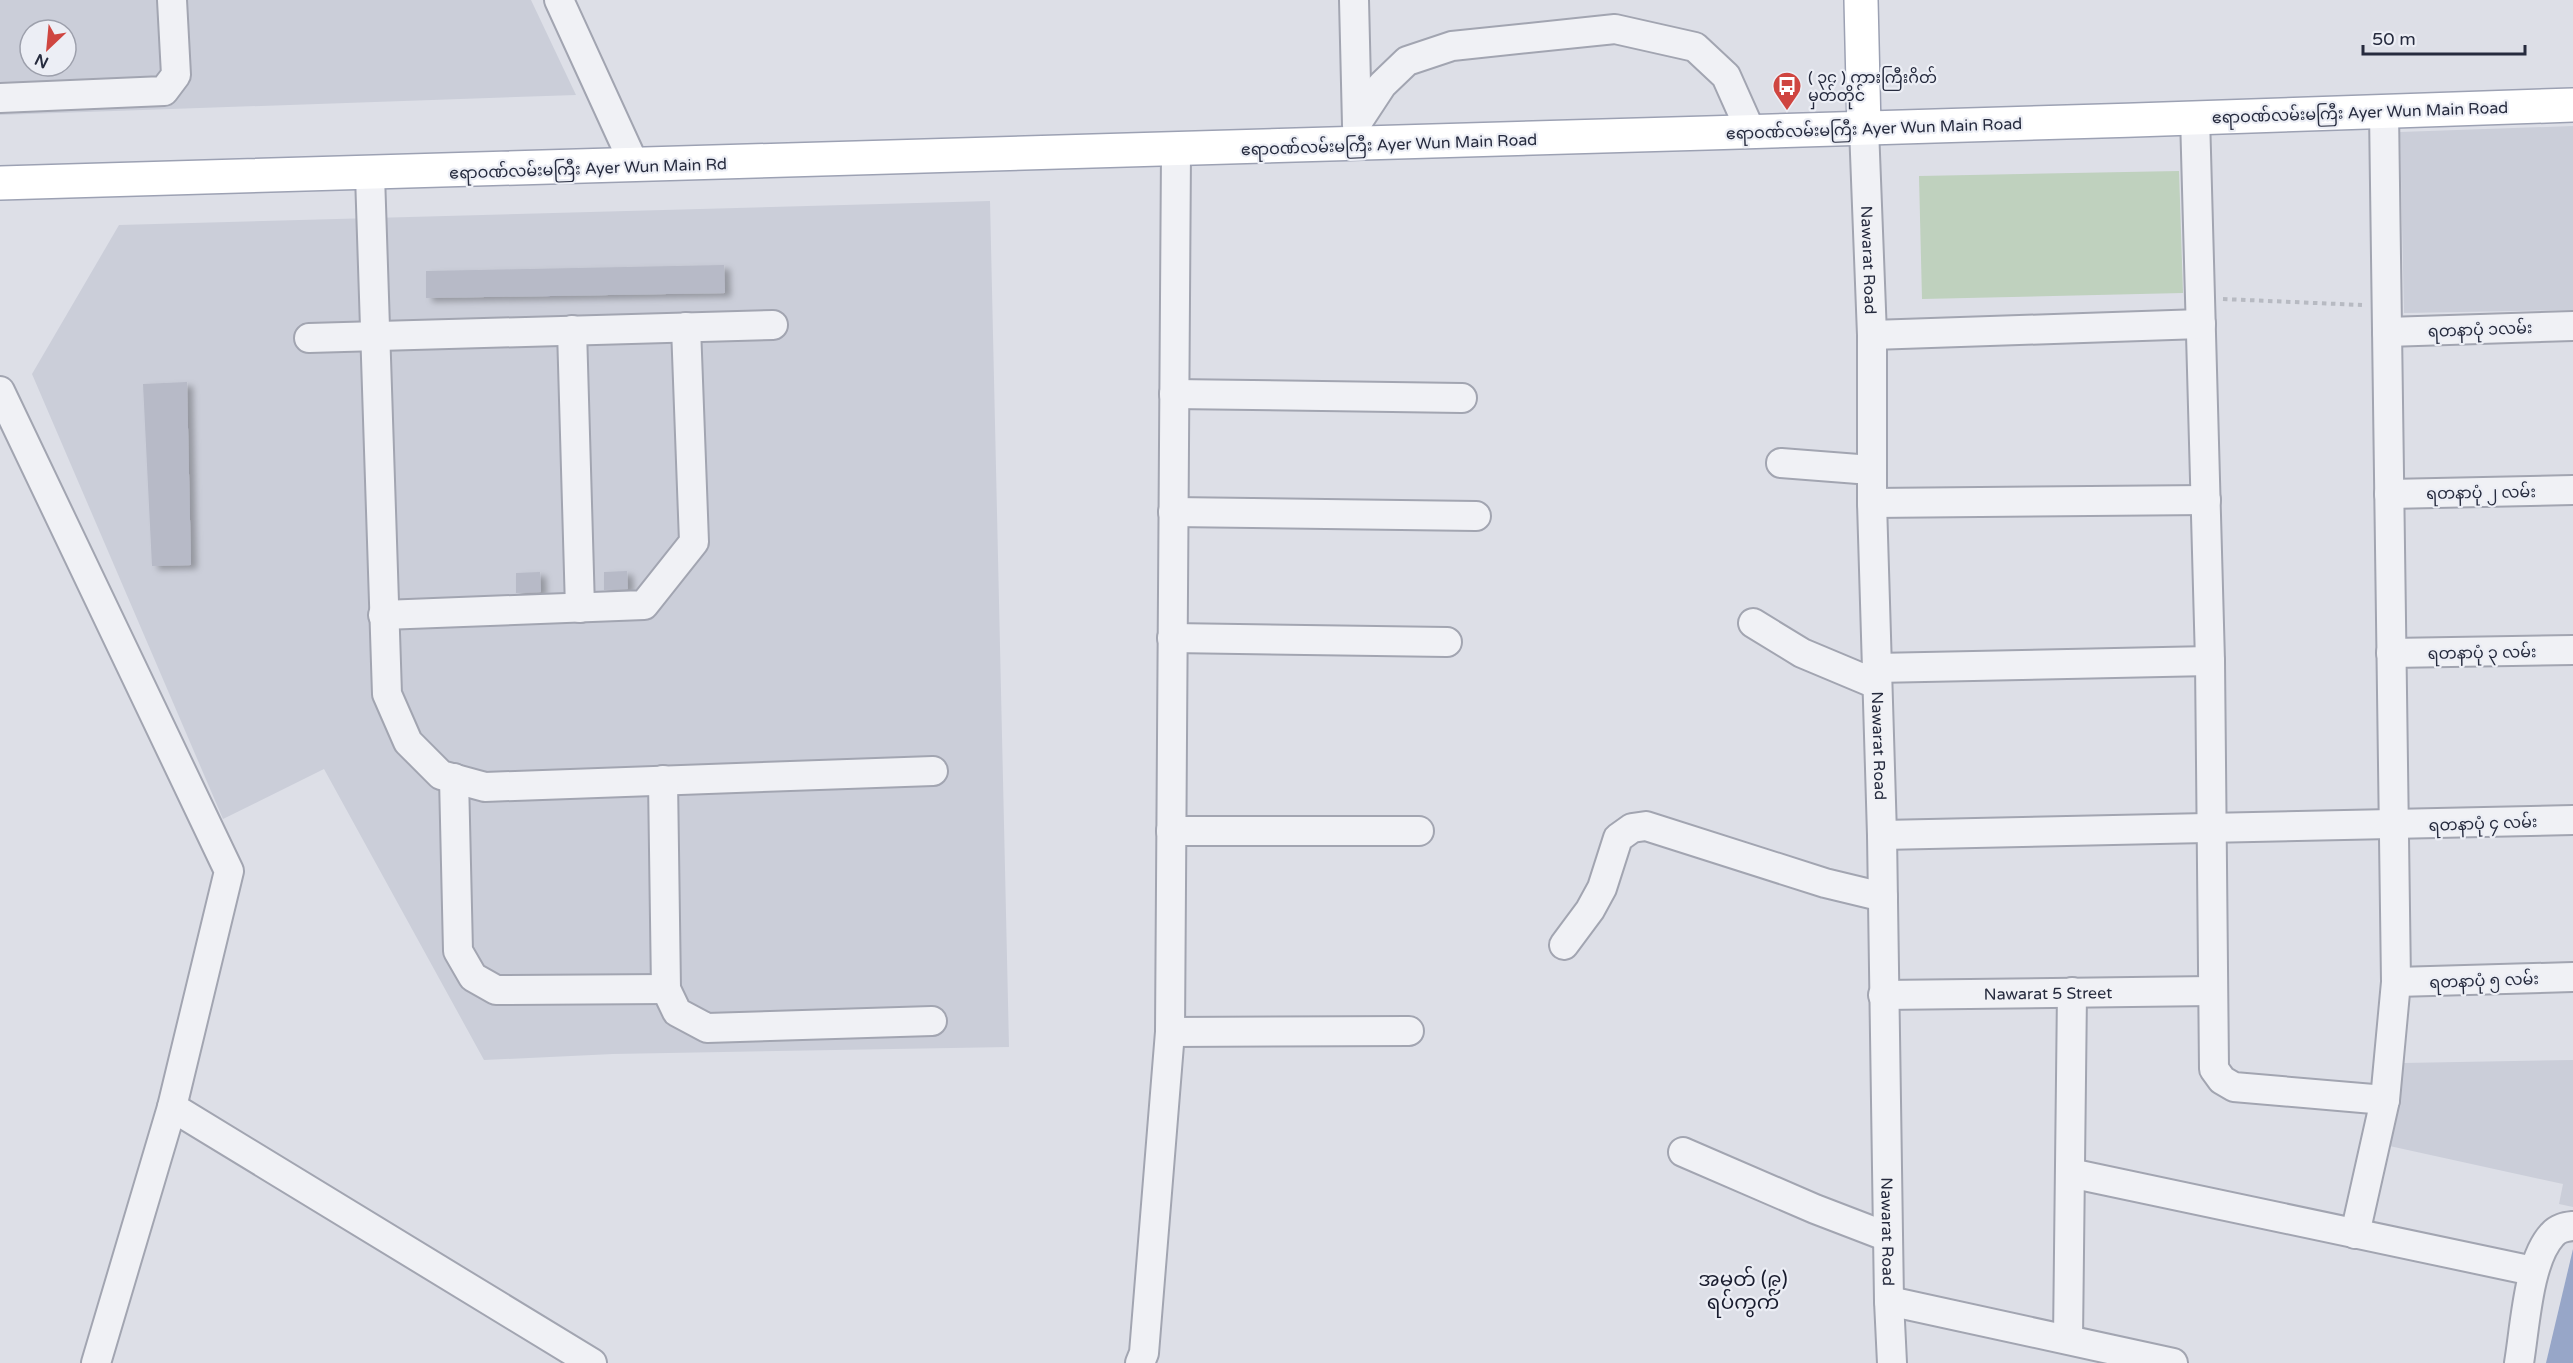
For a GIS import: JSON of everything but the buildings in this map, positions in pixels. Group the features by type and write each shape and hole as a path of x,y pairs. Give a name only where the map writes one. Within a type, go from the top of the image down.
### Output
{"main road":[{"path":"1861,0 1864,128"},
{"name":"ဧရာဝဏ်လမ်းမကြီး Ayer Wun Main Road","path":"1176,152 1358,134 1751,132 2573,105"},
{"name":"ဧရာဝဏ်လမ်းမကြီး Ayer Wun Main Rd","path":"0,183 1176,152"}],"street":[{"path":"0,98 164,91 176,75 172,0"},
{"path":"559,0 635,166"},
{"path":"1354,0 1358,134"},
{"path":"1358,134 1382,85 1407,61 1452,46 1615,29 1695,47 1726,76 1751,132"},
{"path":"2355,1234 2385,1100 2396,982 2384,112"},
{"path":"2195,117 2210,661 2214,1069 2222,1080 2234,1087 2385,1100"},
{"name":"Nawarat Road","path":"1864,128 1872,335 1871,470 1882,835 1883,995 1892,1363"},
{"path":"1140,1363 1144,1353 1170,1032 1176,152"},
{"path":"370,175 387,694 408,742 441,775 485,787 933,771"},
{"path":"1872,335 2200,311"},
{"name":"ရတနာပုံ ၁လမ်း","path":"2387,319 2573,326"},
{"path":"309,338 773,325"},
{"path":"383,615 644,605 694,542 686,327"},
{"path":"572,330 580,608"},
{"path":"0,392 229,871 172,1107 96,1363"},
{"path":"1174,394 1462,398"},
{"path":"1781,463 1871,470"},
{"name":"ရတနာပုံ ၂ လမ်း","path":"2389,494 2573,490"},
{"path":"1872,503 2206,500"},
{"path":"1173,512 1476,516"},
{"path":"1753,623 1802,653 1876,676 2210,661"},
{"path":"1172,638 1447,642"},
{"name":"ရတနာပုံ ၃ လမ်း","path":"2391,654 2573,650"},
{"path":"454,778 458,951 473,977 496,990 666,989"},
{"path":"663,780 666,989 677,1012 707,1028 932,1021"},
{"name":"ရတနာပုံ ၄ လမ်း","path":"1882,835 2573,820"},
{"path":"1564,945 1590,910 1602,888 1618,838 1632,828 1646,826 1814,880 1882,897"},
{"path":"1171,831 1419,831"},
{"name":"ရတနာပုံ ၅ လမ်း","path":"2396,982 2573,978"},
{"name":"Nawarat 5 Street","path":"1883,995 2212,991"},
{"path":"2068,1339 2072,992"},
{"path":"1170,1032 1409,1031"},
{"path":"172,1107 592,1363"},
{"path":"1683,1152 1815,1209 1888,1237"},
{"path":"2070,1173 2533,1271"},
{"path":"2519,1363 2533,1271 2551,1235 2561,1228 2573,1226"},
{"path":"1889,1301 2173,1363"}],"path":[{"path":"2200,311 2387,319"}],"shaded area":[{"path":"0,0 531,0 576,95 0,115"},
{"path":"2573,126 2573,310 2404,313 2400,132"},
{"path":"990,201 1009,1047 613,1054 484,1060 324,769 223,819 32,374 119,225"},
{"path":"2573,1060 2573,1207 2559,1204 2563,1184 2385,1145 2403,1063"}],"green space":[{"path":"2179,171 2183,293 1922,299 1919,176"}],"water":[{"path":"2573,1249 2573,1363 2546,1363"}],"place":[{"name":"( ၃၄ ) ကားကြီးဂိတ် မှတ်တိုင်","path":"1787,112"}],"district":[{"name":"အမှတ် (၉) ရပ်ကွက်","path":"1743,1290"}]}
